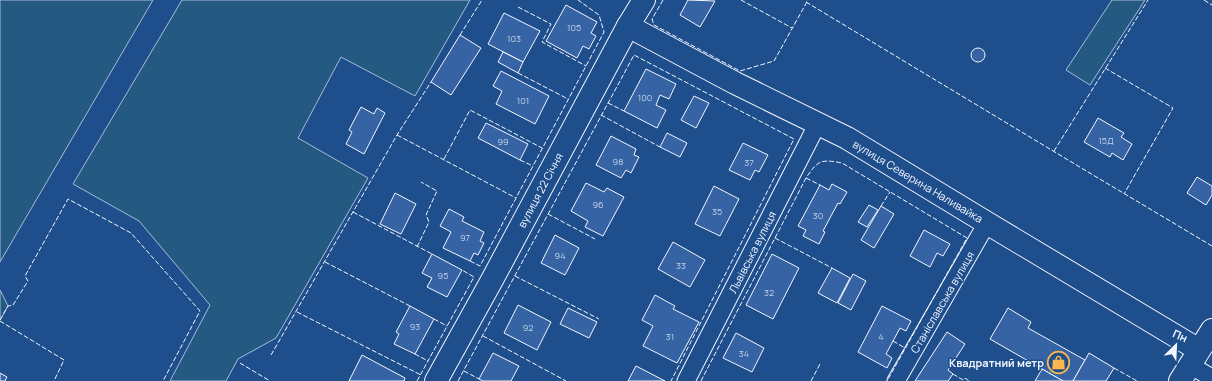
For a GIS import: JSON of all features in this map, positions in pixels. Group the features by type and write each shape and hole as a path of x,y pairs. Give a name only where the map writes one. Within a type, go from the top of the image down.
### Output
{"street":[{"name":"вулиця Северина Наливайка","path":"633,9 735,83 847,138 987,223 1190,365 1212,378"},
{"name":"вулиця 22 Січня","path":"436,381 496,273 633,9"},
{"name":"Львівська вулиця","path":"686,381 818,123"},
{"name":"Станіславська вулиця","path":"896,381 987,223"},
{"path":"1190,365 1212,330"}],"shaded area":[{"path":"0,0 153,0 0,262"},
{"path":"182,0 470,0 415,96 341,57 298,138 368,178 276,338 238,359 226,381 170,381 210,305 139,221 73,184"},
{"path":"1112,0 1145,0 1090,85 1066,70"},
{"path":"0,290 8,306 0,320"}],"building":[{"path":"688,0 715,1 700,27 680,15"},
{"path":"566,5 597,22 591,33 596,36 589,49 583,46 577,58 546,41"},
{"path":"504,13 540,31 523,62 488,44"},
{"path":"460,35 481,48 451,95 431,82"},
{"path":"975,48 981,48 985,52 985,58 981,62 975,62 971,58 971,52"},
{"path":"503,52 523,62 518,73 498,62"},
{"path":"646,69 676,84 669,99 660,95 656,105 666,110 657,128 624,111"},
{"path":"501,71 549,96 535,124 496,104 502,91 493,86"},
{"path":"694,96 709,103 696,128 681,120"},
{"path":"361,107 374,114 377,108 385,113 364,154 346,144 352,132 349,130"},
{"path":"1098,118 1124,133 1121,137 1132,144 1123,160 1112,153 1110,157 1084,142"},
{"path":"486,123 528,144 520,160 478,138"},
{"path":"667,133 687,143 680,157 660,147"},
{"path":"611,136 636,149 634,155 639,157 631,173 626,170 621,178 596,165"},
{"path":"743,143 768,155 759,172 755,170 750,180 729,170"},
{"path":"1197,177 1212,186 1212,195 1206,205 1187,193"},
{"path":"586,183 604,192 607,188 624,197 603,236 585,227 588,221 571,211"},
{"path":"832,184 847,192 840,204 838,203 823,231 825,232 819,244 803,236 806,230 798,226 820,185 829,190"},
{"path":"714,186 739,199 720,236 695,224"},
{"path":"395,193 416,204 401,234 380,224"},
{"path":"869,205 878,210 867,227 858,222"},
{"path":"881,206 894,214 874,248 861,240"},
{"path":"449,209 464,217 462,221 484,232 480,241 484,243 478,255 474,253 470,261 443,248 451,232 440,226"},
{"path":"924,230 950,244 943,256 937,253 930,267 910,256"},
{"path":"555,235 579,248 565,275 541,263"},
{"path":"673,242 705,260 690,287 658,269"},
{"path":"432,254 462,270 447,297 427,287 432,278 422,273"},
{"path":"772,254 799,268 773,319 746,305"},
{"path":"832,268 850,278 837,303 818,293"},
{"path":"853,274 866,281 851,310 838,303"},
{"path":"655,295 675,306 673,309 699,322 677,363 643,346 653,326 642,320"},
{"path":"518,305 551,322 537,350 504,333"},
{"path":"410,306 434,319 415,354 394,344 399,334 396,332"},
{"path":"882,306 911,321 906,331 900,328 886,354 892,358 887,368 858,352"},
{"path":"568,308 597,322 589,338 560,324"},
{"path":"1008,308 1031,322 1028,328 1085,360 1073,381 1063,381 990,339"},
{"path":"947,332 965,344 948,370 953,374 948,381 915,381"},
{"path":"736,333 764,348 752,372 723,358"},
{"path":"493,353 519,366 511,381 483,381 479,379"},
{"path":"1089,353 1114,368 1106,381 1073,381"},
{"path":"362,355 405,378 404,381 349,381"},
{"path":"636,366 665,381 628,381"},
{"path":"1042,369 1063,381 1035,381"},
{"path":"0,373 7,377 5,381 0,381"}],"fence":[{"path":"460,35 482,0"},
{"path":"470,261 480,266 604,32 599,15 578,0"},
{"path":"663,0 652,19 654,25 740,71 774,61 808,0"},
{"path":"741,0 792,28"},
{"path":"1054,151 1148,0"},
{"path":"1204,0 1212,5"},
{"path":"806,2 1212,246"},
{"path":"518,7 551,24 542,42 586,66"},
{"path":"458,381 634,55 794,139 671,381"},
{"path":"1105,68 1173,108 1124,194"},
{"path":"518,73 568,99"},
{"path":"271,355 397,135 431,82"},
{"path":"608,103 624,111"},
{"path":"444,159 470,110 542,148"},
{"path":"601,115 660,147"},
{"path":"397,135 516,198"},
{"path":"520,160 533,166"},
{"path":"701,381 806,178 817,164 825,161 842,163 967,238 887,381"},
{"path":"806,178 820,185"},
{"path":"417,247 429,222 426,215 437,191 421,182"},
{"path":"881,206 890,192"},
{"path":"0,320 8,306 13,305 28,281 25,276 68,199 131,233 200,311 163,381"},
{"path":"353,212 432,254"},
{"path":"548,214 595,239"},
{"path":"775,238 832,268"},
{"path":"325,262 410,306"},
{"path":"417,381 474,277 462,270"},
{"path":"515,276 599,319"},
{"path":"297,312 421,375"},
{"path":"434,319 447,326"},
{"path":"0,321 64,360 54,381"},
{"path":"483,336 566,381"},
{"path":"893,341 905,348"},
{"path":"415,354 428,361"},
{"path":"240,363 270,381"},
{"path":"811,381 820,364"},
{"path":"1114,368 1137,381"},
{"path":"464,371 479,379"},
{"path":"953,374 963,380 965,378 969,381"}],"place":[{"name":"Квадратний метр","path":"1059,362"}]}
